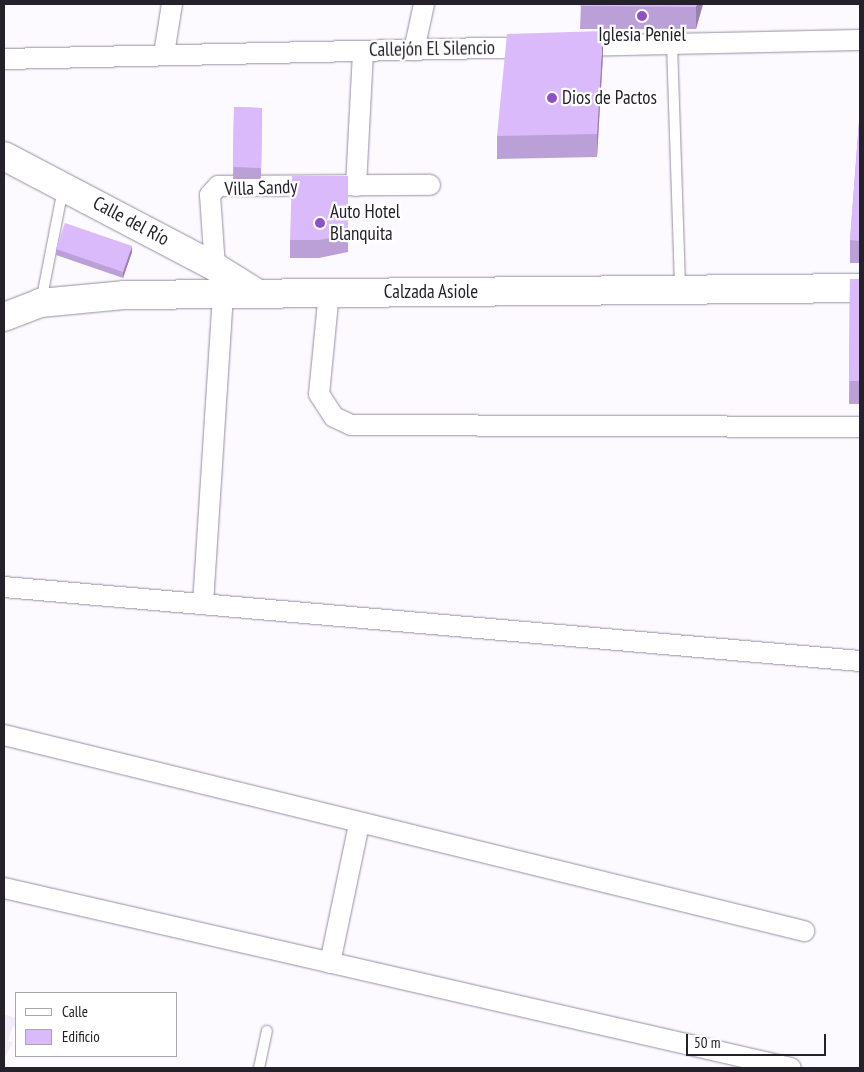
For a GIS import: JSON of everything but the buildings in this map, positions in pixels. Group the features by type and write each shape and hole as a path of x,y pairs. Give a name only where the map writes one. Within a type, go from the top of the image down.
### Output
{"main road":[{"name":"Calle del Río","path":"4,156 64,185 219,279"},
{"name":"Calzada Asiole","path":"4,317 40,303 124,295 219,279 255,292 860,288"}],"street":[{"path":"164,54 172,4"},
{"path":"414,50 424,4"},
{"name":"Callejón El Silencio","path":"4,59 860,40"},
{"path":"356,186 363,51"},
{"name":"Villa Sandy","path":"203,604 219,279 210,195 218,186 430,185"},
{"path":"329,292 319,394 334,417 351,425 860,427"},
{"path":"4,587 860,661"},
{"path":"4,735 359,824 804,931"},
{"path":"330,963 359,824"},
{"path":"4,888 791,1068"}],"lane":[{"path":"672,44 680,290"},
{"path":"40,303 64,185"},
{"path":"259,1068 268,1031"}],"shaded area":[{"path":"4,1014 15,1018 15,1028 13,1026 8,1041 13,1042 4,1059"}],"place":[{"name":"Iglesia Peniel","path":"642,16"},
{"name":"Dios de Pactos","path":"552,98"},
{"name":"Auto Hotel Blanquita","path":"320,223"}]}
